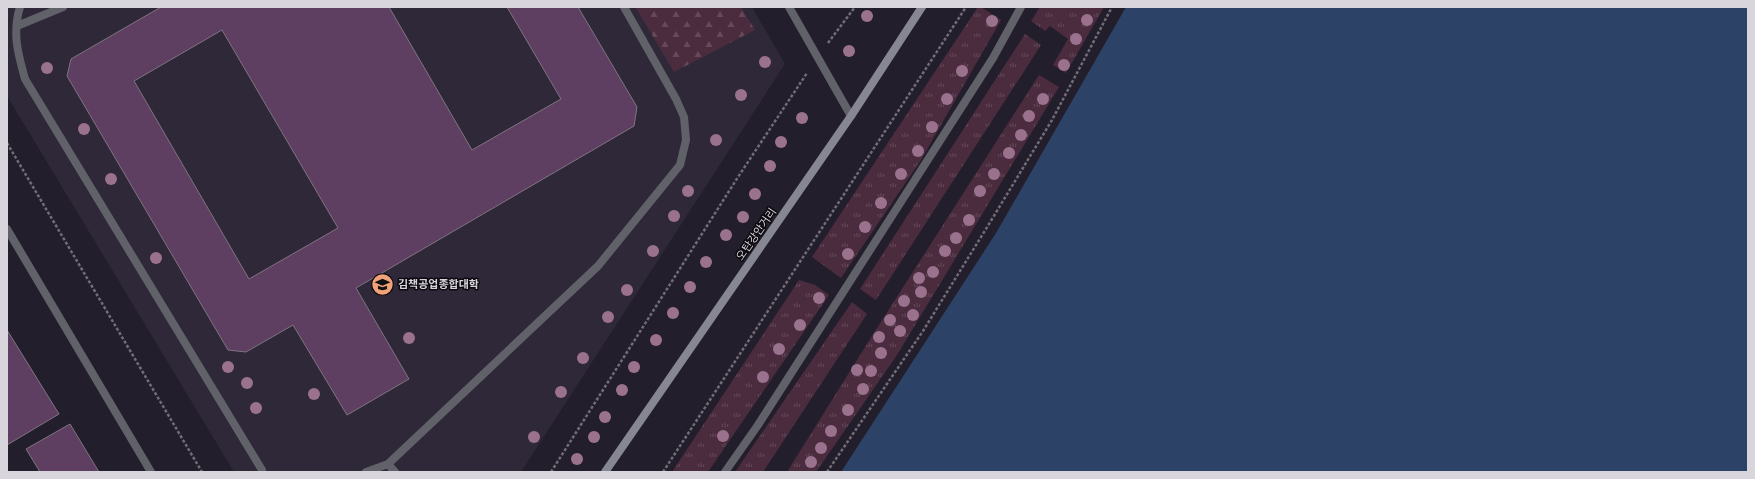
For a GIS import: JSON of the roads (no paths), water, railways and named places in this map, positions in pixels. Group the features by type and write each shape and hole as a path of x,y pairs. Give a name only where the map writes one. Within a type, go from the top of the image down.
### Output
{"main road":[{"name":"오탄강안거리","path":"605,472 851,116 922,7"}],"street":[{"path":"20,7 16,42 25,79 262,472"},
{"path":"17,26 63,7"},
{"path":"366,472 388,464 598,266 680,165 686,140 684,117 676,99 624,7"},
{"path":"789,7 851,116"},
{"path":"725,472 758,425 994,58 1022,7"},
{"path":"7,229 151,472"},
{"path":"388,464 395,472"}],"water":[{"path":"1126,7 1748,7 1748,472 841,472 996,233"}],"place":[{"name":"김책공업종합대학","path":"382,284"}]}
